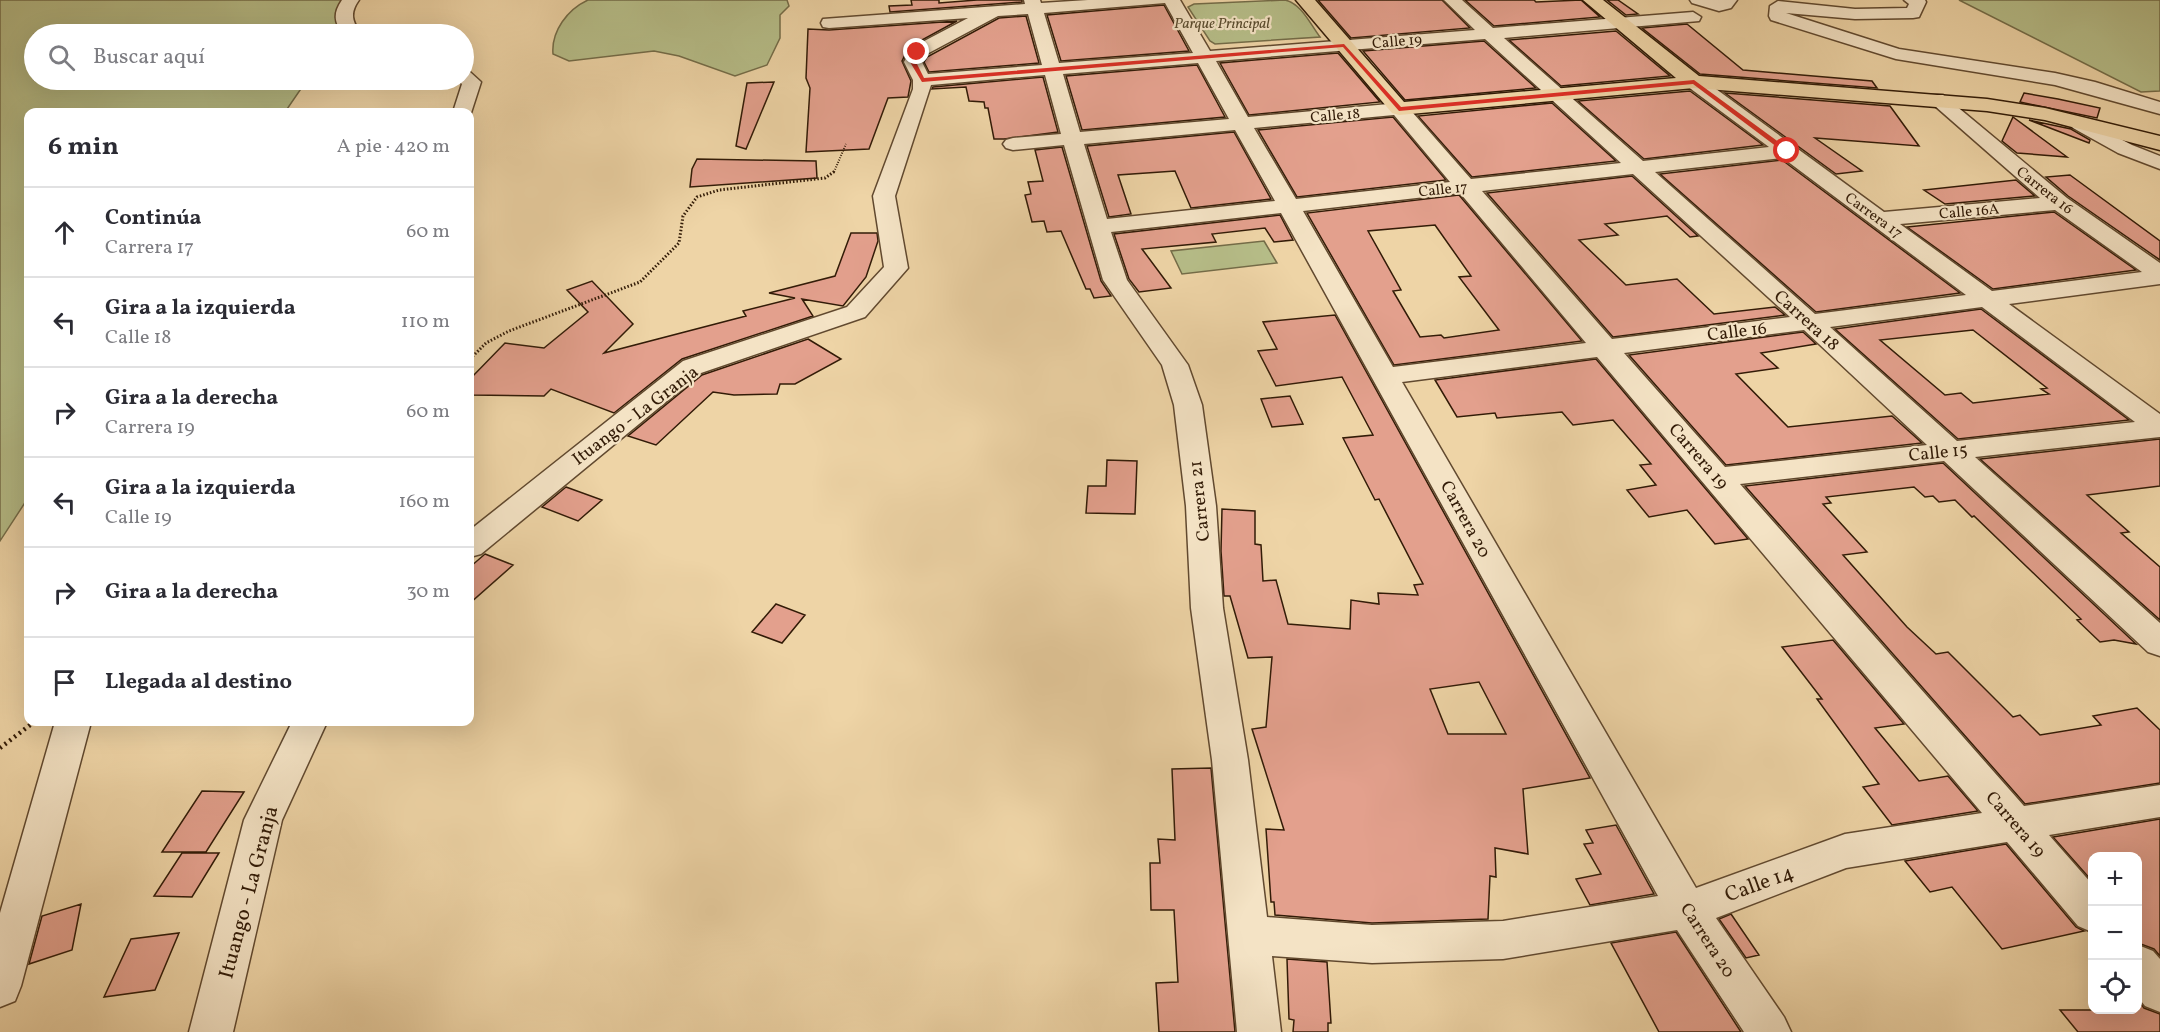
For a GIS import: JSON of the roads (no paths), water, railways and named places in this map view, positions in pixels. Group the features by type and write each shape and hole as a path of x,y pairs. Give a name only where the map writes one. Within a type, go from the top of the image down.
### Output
{"main road":[{"name":"Carrera 19","path":"1305,0 1399,109"},
{"name":"Carrera 17","path":"1592,0 1694,82"},
{"name":"Calle 18","path":"1399,109 1694,82 1936,99 2015,109 2160,142"}],"street":[{"path":"346,24 343,14 351,0"},
{"path":"829,23 993,12 1033,4 1159,0"},
{"name":"Carrera 20","path":"1172,0 1687,910 1769,1032"},
{"name":"Carrera 18","path":"1452,0 1487,34 1810,322 2160,643"},
{"name":"Calle 19","path":"922,80 1693,17 1679,8 1672,0"},
{"path":"1698,0 1719,6 1725,5 1729,0"},
{"path":"1912,0 1918,2 1913,13 1855,14 1778,6 1777,16 1896,54 2055,79 2088,86 2160,108"},
{"name":"Carrera 21","path":"1033,4 1115,280 1175,365 1188,405 1201,506 1207,608 1230,760 1259,1032"},
{"path":"922,80 913,62 917,52 993,12"},
{"name":"Ituango - La Granja","path":"474,543 692,367 856,312 896,268 884,196 922,80"},
{"name":"Carrera 17","path":"1694,82 2160,427"},
{"path":"464,108 470,90"},
{"name":"Carrera 16","path":"1936,99 2059,203 2160,276"},
{"name":"Calle 18","path":"1013,144 1399,109"},
{"name":"Carrera 19","path":"1399,109 2088,908"},
{"path":"2080,124 2125,149 2160,163"},
{"name":"Calle 17","path":"1098,227 1787,151"},
{"name":"Calle 16A","path":"1879,219 2059,203"},
{"name":"Calle 16","path":"1385,376 2160,276"},
{"name":"Calle 15","path":"1717,477 2160,427"},
{"path":"0,986 72,726"},
{"name":"Ituango - La Granja","path":"210,1032 263,820 307,726"},
{"name":"Calle 14","path":"1247,935 1372,944 1503,940 1687,910 1845,851 2160,801"},
{"path":"2142,969 2160,991"}],"park label":[{"name":"Parque Principal","path":"1222,23"}]}
